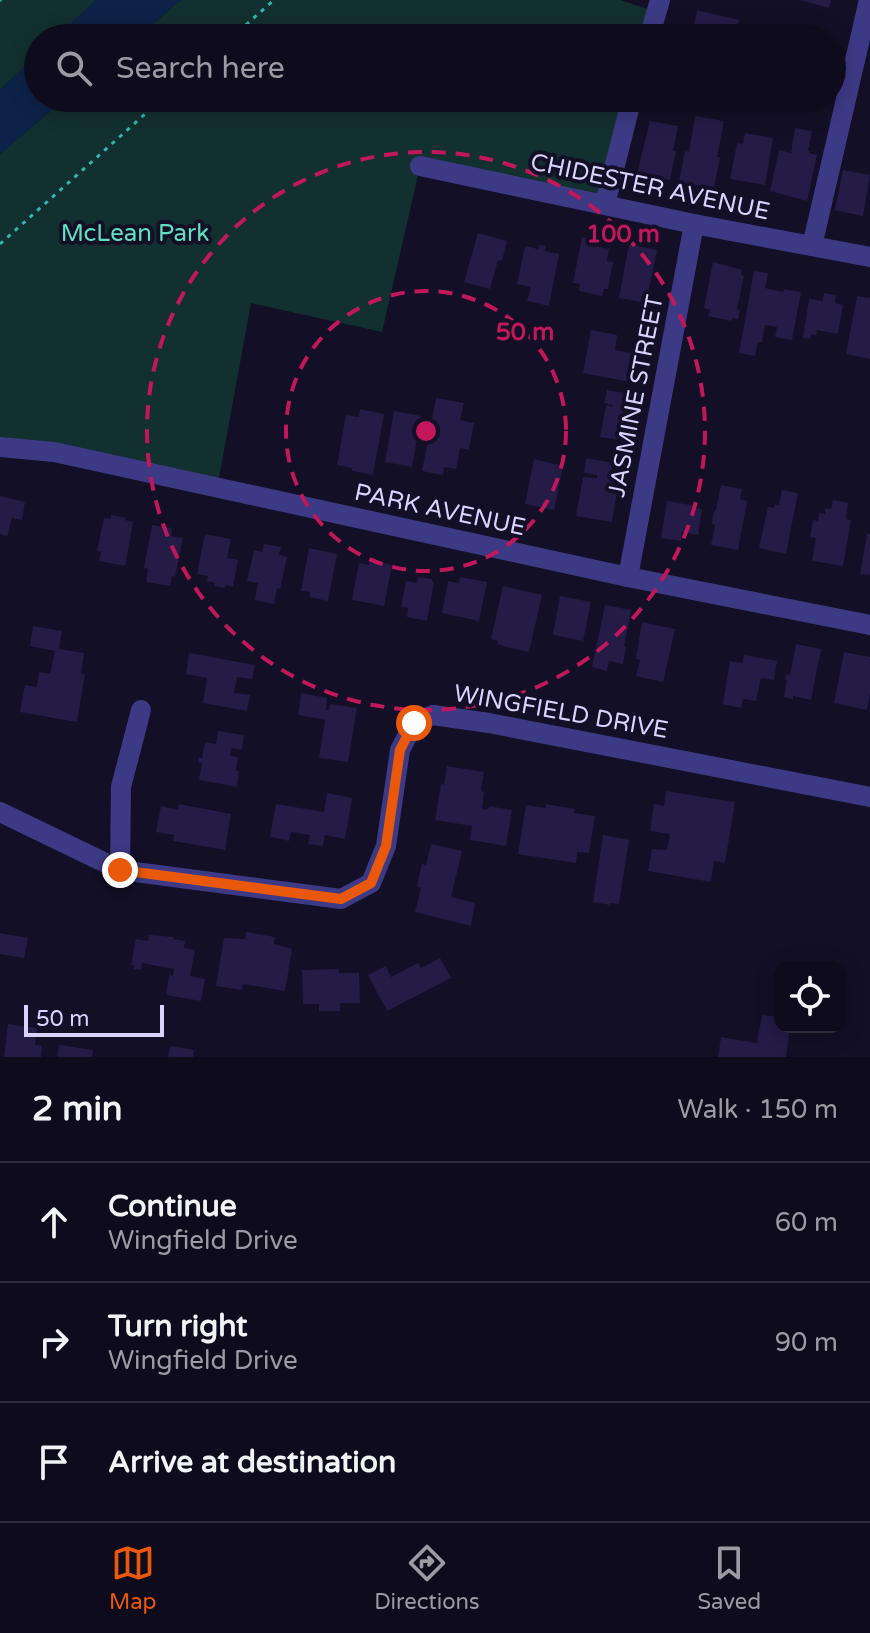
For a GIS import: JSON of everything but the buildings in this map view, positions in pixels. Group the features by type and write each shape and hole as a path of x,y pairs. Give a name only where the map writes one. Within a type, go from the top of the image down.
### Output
{"street":[{"path":"653,24 660,0"},
{"path":"846,99 869,0"},
{"path":"605,204 628,112"},
{"path":"812,246 843,112"},
{"name":"CHIDESTER AVENUE","path":"420,166 694,224 870,257"},
{"name":"JASMINE STREET","path":"628,577 694,224"},
{"name":"PARK AVENUE","path":"0,447 54,452 628,577 870,625"},
{"path":"120,870 121,787 141,710"},
{"name":"WINGFIELD DRIVE","path":"0,812 120,870 341,899 371,883 386,846 400,750 414,723 433,715 489,723 870,797"}],"path":[{"path":"247,24 274,0"},
{"path":"0,244 147,112"}],"green space":[{"path":"0,0 96,0 71,24 24,24 24,67 0,90"},
{"path":"181,0 620,0 657,12 653,24 153,24"},
{"name":"McLean Park","path":"50,112 628,112 605,204 420,167 382,332 251,303 217,489 0,447 0,154"}],"water":[{"path":"96,0 181,0 153,24 71,24"},
{"path":"24,67 24,112 50,112 0,154 0,90"}],"route":[{"path":"120,870 341,899 371,883 386,846 400,750 414,723"}]}
